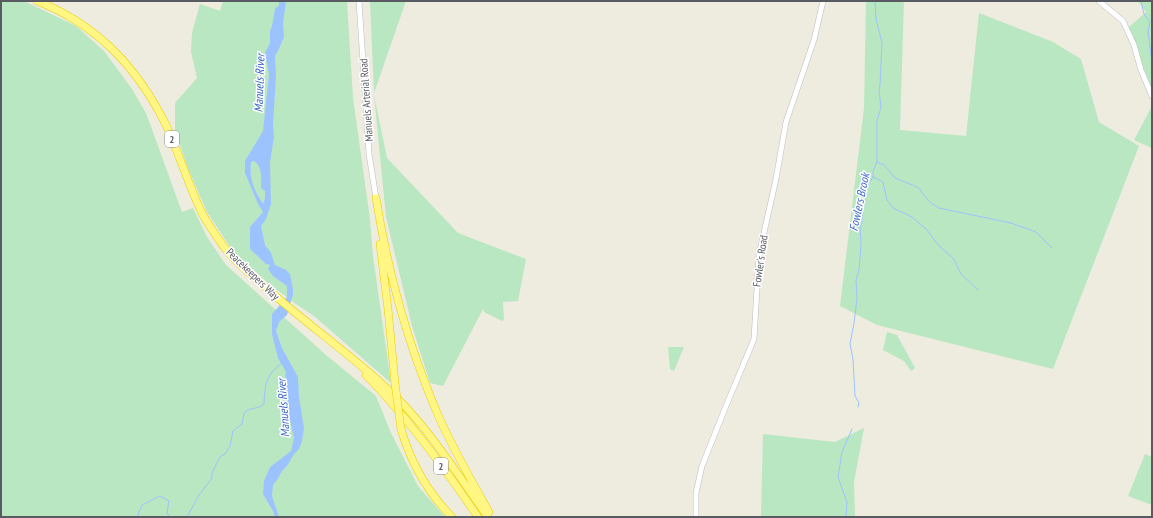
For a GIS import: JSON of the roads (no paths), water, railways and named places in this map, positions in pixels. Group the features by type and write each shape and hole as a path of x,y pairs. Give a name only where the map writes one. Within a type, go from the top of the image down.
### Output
{"highway":[{"name":"Peacekeepers Way","path":"36,1 53,8 87,28 117,53 141,82 166,127 207,221 226,249 253,277 381,382 408,410 488,517"},
{"path":"376,198 378,231 388,309 395,383 402,429 409,455 422,481 452,517"},
{"path":"376,198 383,239 397,300 416,361 439,416 455,449 492,517"},
{"name":"Peacekeepers Way","path":"343,352 403,416 431,451 478,517"}],"street":[{"name":"Manuels Arterial Road","path":"359,1 369,154 376,198"},
{"name":"Fowler's Road","path":"696,517 696,493 702,466 754,342 756,284 759,255 776,179 786,122 814,40 823,1"},
{"path":"1099,1 1123,21 1134,45 1141,70 1152,96"}],"water":[{"path":"279,1 286,1 283,24 284,37 275,56 276,76 273,125 274,137 270,162 271,204 266,219 261,226 265,245 271,253 275,265 286,270 290,274 293,294 287,315 279,322 276,331 282,348 298,377 299,397 304,428 299,449 273,485 272,496 279,517 275,517 263,494 264,481 270,467 291,451 294,438 284,393 286,372 278,358 272,334 272,314 287,297 287,286 273,276 268,269 270,265 266,264 250,249 250,227 263,212 245,173 245,161 263,131 269,74 265,53 270,43 270,31 275,9 279,5","holes":["254,161 261,173 261,188 265,191 263,204 255,189 251,174 251,162"]}],"waterway":[{"name":"Fowlers Brook","path":"858,407 859,403 855,396 853,359 850,344 857,299 856,280 859,270 861,245 860,227 862,223 862,213 868,185 873,177 873,171 877,162 877,121 881,107 879,91 882,43 876,19 875,1"},
{"path":"1141,1 1144,14 1150,22 1148,32 1152,62"},
{"path":"877,162 884,165 895,178 920,189 931,203 939,208 1011,223 1036,232 1052,248"},
{"path":"873,177 883,182 887,200 893,208 912,217 927,230 939,246 953,258 961,274 978,290"},
{"name":"Manuels River","path":"187,517 199,495 212,478 212,473 220,457 225,454 230,446 233,431 242,424 244,414 247,410 260,407 264,404 269,376 276,367 282,363"},
{"name":"Fowlers Brook","path":"846,517 847,502 838,477 842,452 852,429"},
{"path":"137,517 142,505 160,496 169,501 167,513 170,517"}]}
